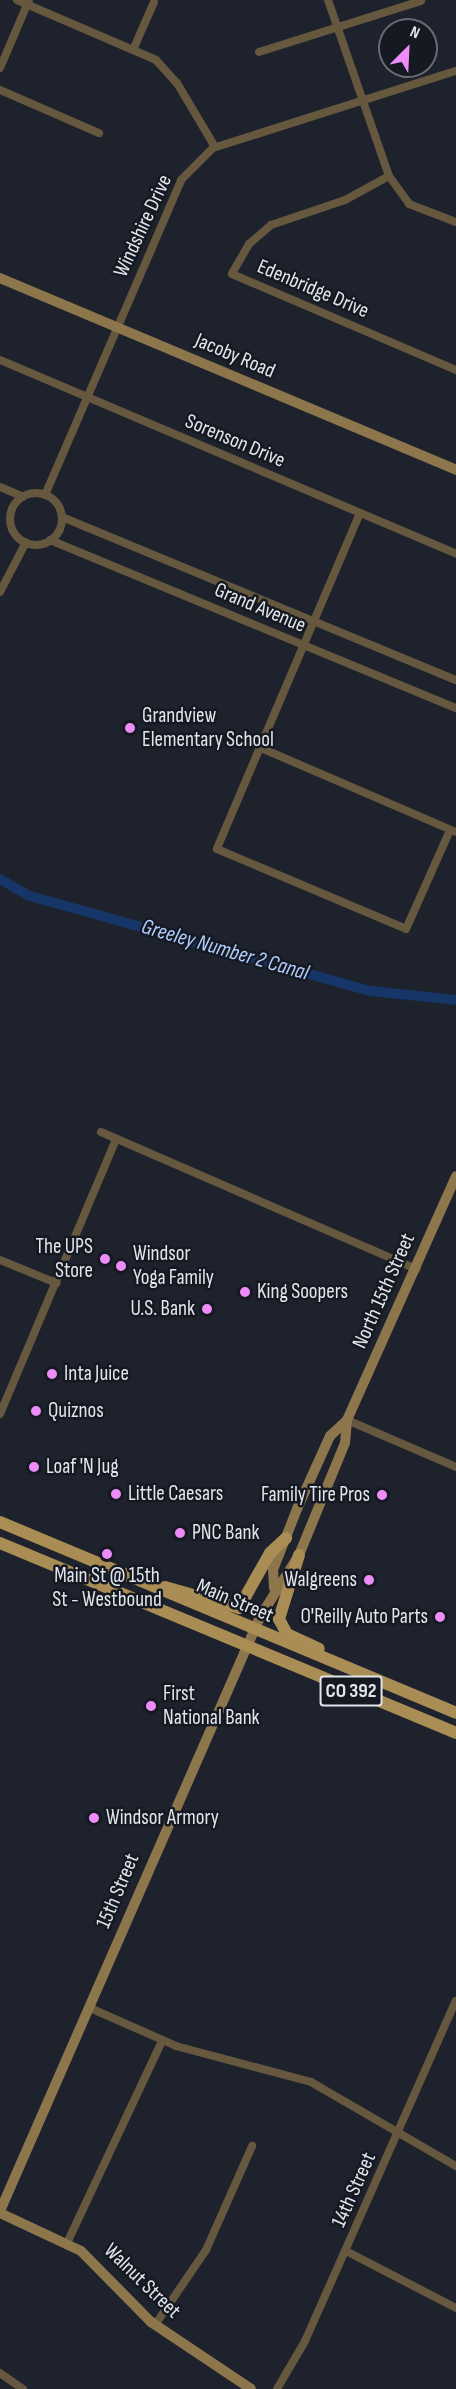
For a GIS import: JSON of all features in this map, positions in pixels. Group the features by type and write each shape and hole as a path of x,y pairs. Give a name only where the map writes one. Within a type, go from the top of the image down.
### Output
{"main road":[{"name":"Main Street","path":"0,1522 254,1631 456,1713"},
{"path":"0,1530 68,1551"},
{"path":"140,1582 238,1608 270,1553 286,1538"},
{"name":"Main Street","path":"0,1543 247,1649 456,1733"},
{"path":"0,1552 35,1567 61,1569"},
{"path":"299,1555 279,1611 284,1631 372,1678"}],"street":[{"path":"17,0 28,2 156,60 177,83 215,147"},
{"path":"328,0 341,25 388,176 409,204 456,222"},
{"path":"259,52 421,1"},
{"path":"0,68 28,2"},
{"path":"133,50 154,2"},
{"name":"Windshire Drive","path":"45,495 181,180 215,147 456,71"},
{"path":"0,90 99,133"},
{"name":"Edenbridge Drive","path":"388,176 345,200 270,225 249,244 232,274 456,370"},
{"name":"Jacoby Road","path":"0,278 456,470"},
{"name":"Sorenson Drive","path":"0,360 456,554"},
{"path":"0,487 23,497 45,495 62,517 50,540 26,542"},
{"path":"10,521 23,497"},
{"path":"261,748 453,831 406,929 217,849 360,513"},
{"path":"0,517 10,521 26,542"},
{"name":"Grand Avenue","path":"62,517 456,680"},
{"name":"Grand Avenue","path":"50,540 456,708"},
{"path":"0,592 26,542"},
{"path":"101,1132 416,1269"},
{"path":"0,1414 116,1139"},
{"name":"North 15th Street","path":"328,1481 345,1443 347,1420 456,1176"},
{"path":"0,1260 56,1283"},
{"path":"347,1420 456,1467"},
{"name":"North 15th Street","path":"314,1473 330,1436 347,1420"},
{"name":"15th Street","path":"274,1588 273,1570 314,1473"},
{"name":"15th Street","path":"0,2212 254,1631 274,1588 299,1555 328,1481"},
{"name":"14th Street","path":"277,2389 346,2251 456,2001"},
{"path":"90,2008 162,2041 294,2075 456,2166"},
{"path":"67,2243 162,2041"},
{"path":"155,2325 206,2250 252,2146"},
{"name":"Walnut Street","path":"0,2212 67,2243 155,2325 251,2389"},
{"path":"346,2251 456,2308"},
{"path":"0,2373 23,2389"}],"waterway":[{"name":"Greeley Number 2 Canal","path":"0,879 30,896 371,991 456,1000"}],"place":[{"name":"Grandview Elementary School","path":"130,728"},
{"name":"The UPS Store","path":"105,1259"},
{"name":"Windsor Yoga Family","path":"121,1266"},
{"name":"King Soopers","path":"245,1292"},
{"name":"U.S. Bank","path":"207,1309"},
{"name":"Inta Juice","path":"52,1374"},
{"name":"Quiznos","path":"36,1411"},
{"name":"Loaf 'N Jug","path":"34,1467"},
{"name":"Little Caesars","path":"116,1494"},
{"name":"Family Tire Pros","path":"382,1495"},
{"name":"PNC Bank","path":"180,1533"},
{"name":"Main St @ 15th St - Westbound","path":"107,1554"},
{"name":"Walgreens","path":"369,1580"},
{"name":"O'Reilly Auto Parts","path":"440,1617"},
{"name":"First National Bank","path":"151,1706"},
{"name":"Windsor Armory","path":"94,1818"}]}
